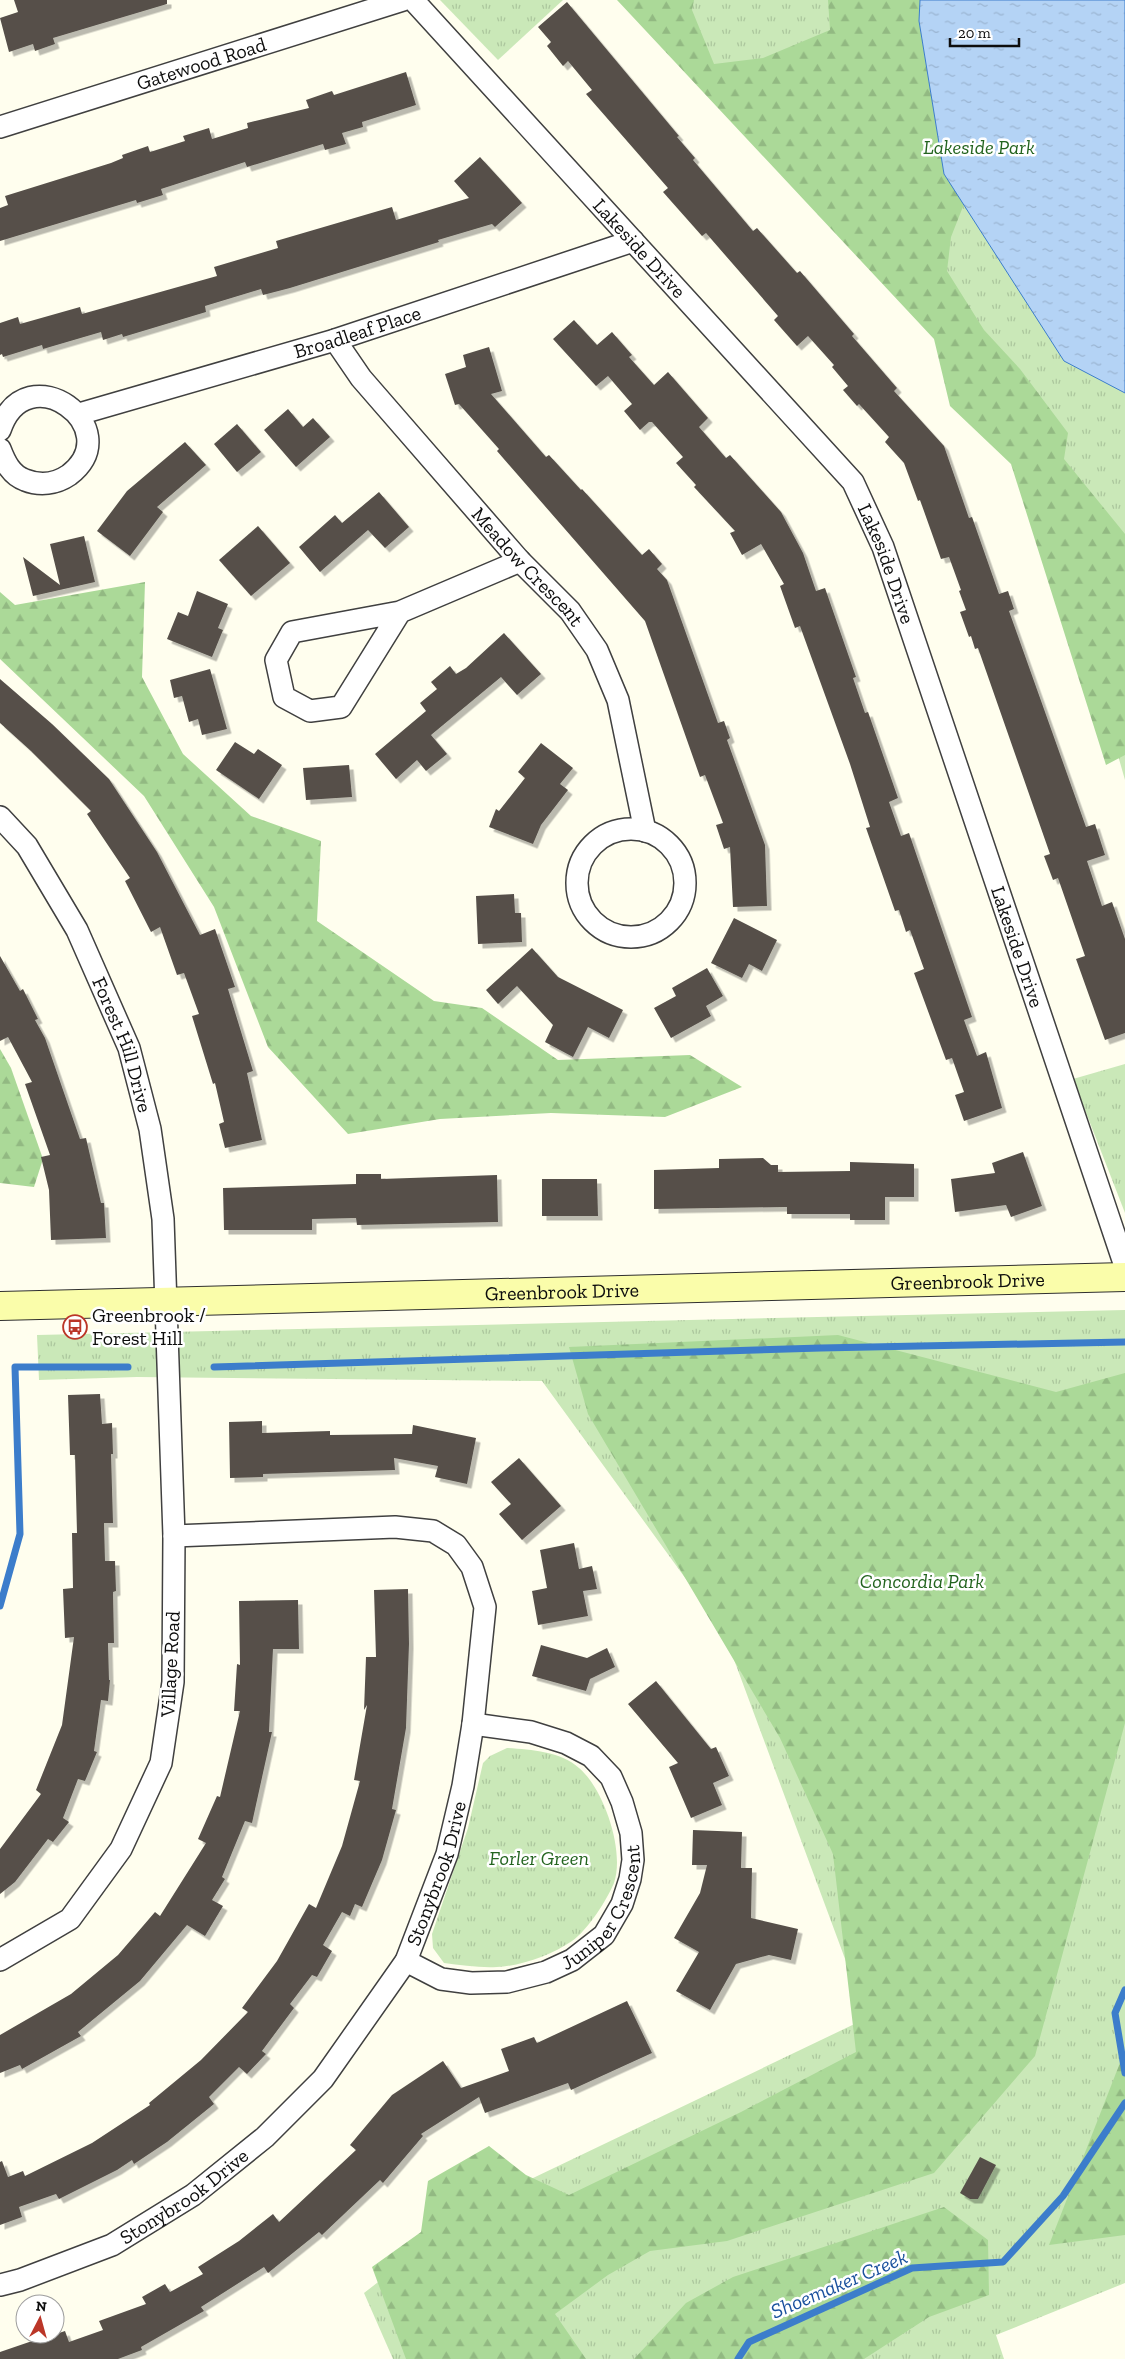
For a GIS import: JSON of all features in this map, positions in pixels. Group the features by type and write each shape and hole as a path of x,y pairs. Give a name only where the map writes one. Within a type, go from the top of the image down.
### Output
{"street":[{"name":"Gatewood Road","path":"0,127 402,0"},
{"name":"Lakeside Drive","path":"413,0 853,482 883,547 1125,1266"},
{"name":"Broadleaf Place","path":"79,414 335,340 634,242"},
{"name":"Meadow Crescent","path":"335,340 361,378 520,560 570,612 597,650 618,700 644,831"},
{"path":"0,430 4,419 13,408 31,398 46,396 68,404 79,414 85,426 87,441 84,456 75,470 63,479 40,484 25,480 6,464 0,449"},
{"path":"400,612 341,707 310,711 284,697 276,660 292,632 400,612 520,560"},
{"name":"Forest Hill Drive","path":"0,817 27,846 77,930 129,1048 152,1138 164,1219 167,1301"},
{"path":"626,830 644,831 655,834 670,846 680,861 685,880 683,899 674,916 660,929 637,937 618,936 601,928 589,917 580,900 577,887 579,868 586,852 600,839 626,830"},
{"name":"Greenbrook Drive","path":"0,1306 1125,1277"},
{"name":"Village Road","path":"0,1960 70,1919 121,1849 161,1763 173,1682 174,1536 167,1301"},
{"name":"Stonybrook Drive","path":"0,2285 20,2280 112,2245 193,2195 265,2136 323,2079 406,1961 447,1854 463,1786 473,1724 485,1607 472,1567 456,1545 433,1531 395,1527 174,1536"},
{"name":"Juniper Crescent","path":"406,1961 441,1979 471,1983 507,1982 546,1972 572,1960 604,1935 622,1904 630,1879 634,1860 631,1833 622,1802 611,1777 591,1756 566,1743 531,1732 473,1724"}],"green space":[{"path":"440,0 563,0 498,60"},
{"path":"617,0 694,0 692,10 714,64 763,58 830,30 828,0 920,0 919,21 944,174 964,204 951,237 947,271 984,330 1020,369 1068,433 1064,459 1125,534 1125,755 1106,765 1011,464 950,406 934,339"},
{"name":"Lakeside Park","path":"647,0 1125,0 1125,780 1107,717 996,387"},
{"path":"145,582 142,677 183,754 251,816 321,841 317,921 434,1001 482,1008 558,1060 690,1055 742,1087 665,1117 551,1113 440,1119 348,1134 268,1047 214,907 144,796 0,659 0,592 15,605"},
{"path":"0,1049 11,1068 43,1159 34,1187 0,1183"},
{"path":"1125,1064 1125,1213 1073,1079"},
{"name":"Concordia Park","path":"1125,1310 1125,2283 996,2335 1004,2359 393,2359 364,2293 479,2204 867,2018 723,1630 542,1381 137,1377 39,1380 37,1335"},
{"name":"Concordia Park","path":"838,1335 1056,1392 1125,1373 1125,1723 1035,2056 934,2173 727,2241 650,2251 608,2275 555,2314 586,2359 406,2359 372,2267 421,2232 428,2181 489,2146 526,2175 569,2195 741,2112 856,2052 833,1854 780,1738 588,1414 569,1347"},
{"name":"Forler Green","path":"507,1748 545,1752 563,1758 579,1768 588,1778 597,1790 610,1821 617,1854 617,1870 614,1883 602,1906 584,1930 572,1941 555,1951 526,1962 497,1967 444,1963 433,1948 432,1934 468,1828 483,1763 490,1756"},
{"path":"1125,2050 1125,2235 1049,2245"},
{"path":"944,2207 988,2240 989,2295 929,2317 864,2359 634,2359 686,2303 733,2277"}],"water":[{"path":"920,0 1125,0 1125,393 1064,361 944,174 919,21"}],"building":[{"path":"14,0 167,0 167,4 53,38 55,44 35,51 33,44 9,52 0,18 18,12"},
{"path":"567,2 679,136 677,137 695,158 693,160 753,231 757,228 797,273 800,271 897,388 894,391 944,446 969,518 972,517 999,594 1008,591 1014,609 1009,611 1086,827 1095,824 1105,855 1087,861 1102,906 1112,902 1125,939 1125,1033 1105,1040 1076,959 1085,956 1058,878 1053,880 1044,856 1050,854 978,648 975,649 971,636 969,637 960,612 966,610 959,591 961,590 949,557 941,559 920,500 918,501 904,463 885,442 889,437 859,404 857,406 843,390 848,386 832,367 834,365 808,336 797,346 774,320 778,316 706,233 702,236 663,192 668,188 586,94 592,90 568,61 563,66 547,46 551,42 538,27"},
{"path":"406,72 416,105 362,122 363,127 342,133 346,144 325,150 323,144 247,167 245,162 161,189 163,195 137,203 136,200 0,241 0,208 8,205 5,196 111,163 123,158 122,155 148,146 150,152 185,141 183,136 209,128 212,139 248,128 247,123 309,108 306,100 332,91 334,95"},
{"path":"480,157 522,203 495,227 492,224 438,240 439,242 290,288 263,295 261,289 205,306 206,312 123,337 122,334 103,340 101,332 43,349 42,345 3,357 2,354 0,355 0,323 18,317 20,324 80,307 82,314 217,276 214,267 278,248 276,241 392,207 396,220 469,198 454,181"},
{"path":"574,320 597,345 612,332 632,355 629,357 654,385 668,372 708,418 699,427 726,458 730,455 781,512 803,553 816,591 825,588 856,677 853,678 865,713 868,712 898,798 889,802 901,836 909,833 972,1017 964,1020 977,1056 986,1052 1002,1108 964,1121 955,1095 964,1092 952,1058 946,1060 914,973 924,969 910,930 906,932 899,910 895,911 866,828 870,827 850,764 800,626 795,628 780,586 784,584 761,544 742,555 730,533 735,531 694,487 696,485 676,463 683,457 652,422 649,422 640,430 624,411 632,404 608,376 596,386 553,339"},
{"path":"489,347 502,391 491,394 546,457 549,455 642,555 649,549 662,564 657,569 667,580 718,723 724,721 730,738 727,740 765,845 767,906 733,907 730,847 724,849 716,825 723,823 705,775 700,777 645,621 497,451 499,449 459,404 455,405 445,374 466,367 463,355"},
{"path":"288,409 303,427 313,418 330,437 296,467 264,430"},
{"path":"237,424 261,452 237,472 214,444"},
{"path":"185,442 206,465 157,507 163,512 130,556 97,531 127,491"},
{"path":"379,492 409,527 385,548 368,530 320,572 299,547 335,515 342,523"},
{"path":"258,526 290,563 251,596 219,560"},
{"path":"84,536 95,582 33,596 23,557 60,585 50,544"},
{"path":"197,591 228,604 218,628 223,630 212,657 167,639 178,612 188,616"},
{"path":"504,633 541,674 517,695 501,677 431,735 447,754 426,771 417,760 396,779 375,754 426,711 420,703 437,689 431,682 450,666 456,674 466,668"},
{"path":"210,669 227,729 202,735 198,719 189,722 182,696 174,698 170,680"},
{"path":"0,679 52,724 109,779 157,852 200,935 215,929 235,987 228,989 253,1071 247,1073 262,1140 225,1148 219,1124 224,1122 215,1083 213,1084 192,1016 199,1014 184,973 177,975 160,927 151,932 125,881 130,878 87,814 91,811 0,723"},
{"path":"235,742 254,754 258,749 282,765 259,799 216,770"},
{"path":"541,743 573,768 560,784 568,790 541,825 533,844 489,827 496,809 499,811 525,778 518,772"},
{"path":"349,765 352,797 306,800 303,768"},
{"path":"514,894 515,913 521,913 522,942 478,944 476,896"},
{"path":"734,918 777,940 762,971 749,964 742,978 711,963"},
{"path":"532,948 558,977 623,1010 609,1038 588,1027 573,1057 545,1042 553,1025 517,986 498,1004 486,990"},
{"path":"0,956 20,991 23,989 38,1019 35,1020 45,1038 80,1139 86,1138 101,1203 104,1203 106,1238 51,1240 49,1190 41,1157 50,1155 25,1084 32,1082 8,1037 0,1041"},
{"path":"707,968 723,996 706,1006 711,1016 671,1038 654,1008 676,996 672,988"},
{"path":"1023,1152 1042,1206 1011,1217 1006,1205 955,1212 951,1179 995,1173 992,1163"},
{"path":"763,1158 771,1165 778,1165 778,1172 850,1171 850,1162 914,1164 914,1197 885,1197 885,1220 850,1220 850,1214 787,1214 787,1207 654,1209 654,1170 719,1168 719,1159"},
{"path":"356,1174 381,1174 381,1179 497,1175 498,1222 357,1225 356,1218 312,1219 312,1230 224,1230 223,1188 356,1184"},
{"path":"542,1179 597,1179 598,1216 542,1216"},
{"path":"100,1394 102,1424 112,1423 113,1454 111,1454 113,1523 104,1523 105,1561 115,1561 116,1591 113,1592 114,1643 108,1643 110,1680 108,1701 101,1700 94,1751 97,1752 85,1781 78,1779 63,1818 69,1822 53,1842 48,1839 15,1882 0,1894 0,1849 41,1794 36,1790 62,1725 74,1637 65,1638 63,1589 73,1588 72,1533 77,1533 75,1455 70,1455 68,1395"},
{"path":"262,1421 262,1433 330,1431 330,1435 412,1434 413,1425 476,1438 467,1484 435,1477 438,1466 394,1458 395,1470 263,1474 263,1477 230,1478 229,1422"},
{"path":"519,1458 561,1506 522,1540 499,1514 511,1504 491,1482"},
{"path":"574,1543 579,1569 592,1566 597,1589 583,1591 588,1616 538,1625 532,1591 547,1588 540,1550"},
{"path":"408,1589 409,1644 406,1728 392,1809 396,1810 382,1860 362,1907 355,1904 350,1916 342,1912 323,1945 332,1951 317,1977 312,1975 290,2004 294,2008 262,2051 266,2054 247,2074 239,2067 209,2097 214,2104 167,2142 134,2164 132,2160 117,2170 59,2199 56,2194 19,2207 22,2217 0,2225 0,2162 2,2161 8,2177 23,2171 25,2176 92,2143 150,2105 149,2103 201,2060 248,2012 242,2008 277,1961 309,1904 316,1908 342,1846 360,1781 354,1780 367,1705 364,1710 366,1657 376,1657 374,1590"},
{"path":"298,1600 299,1649 273,1649 269,1732 272,1732 252,1823 245,1821 222,1877 225,1879 212,1900 223,1906 205,1936 187,1925 140,1981 78,2032 81,2036 22,2069 20,2065 0,2073 0,2035 71,1994 118,1955 155,1912 160,1916 206,1843 198,1839 217,1796 220,1797 240,1711 234,1711 237,1664 240,1665 239,1601"},
{"path":"541,1645 587,1658 607,1648 615,1667 590,1679 586,1691 532,1676"},
{"path":"656,1681 711,1749 716,1747 729,1776 713,1783 722,1805 691,1818 669,1767 678,1763 628,1704"},
{"path":"693,1830 742,1832 741,1868 752,1868 751,1918 798,1929 791,1960 769,1955 736,1964 710,2010 676,1991 699,1952 674,1938 700,1893 707,1865 692,1865"},
{"path":"627,2001 652,2053 571,2090 568,2083 485,2113 479,2097 421,2134 423,2136 383,2183 380,2180 322,2235 319,2232 268,2273 264,2267 201,2307 204,2311 141,2347 142,2350 118,2359 0,2359 0,2352 23,2344 65,2344 65,2331 69,2342 103,2330 99,2321 146,2304 142,2297 165,2284 170,2292 203,2274 198,2267 239,2241 273,2214 279,2222 356,2150 350,2145 392,2095 443,2061 461,2088 509,2071 501,2049 534,2037 537,2043"},
{"path":"980,2157 996,2165 978,2199 970,2199 960,2193"}],"waterway":[{"path":"214,1367 821,1348 1125,1342"},
{"path":"0,1606 20,1534 15,1367 128,1367"},
{"name":"Shoemaker Creek","path":"1125,1990 1115,2013 1125,2073"},
{"name":"Shoemaker Creek","path":"738,2359 749,2342 912,2268 1003,2262 1063,2196 1125,2103"}],"place":[{"name":"Greenbrook / Forest Hill","path":"75,1327"}]}
